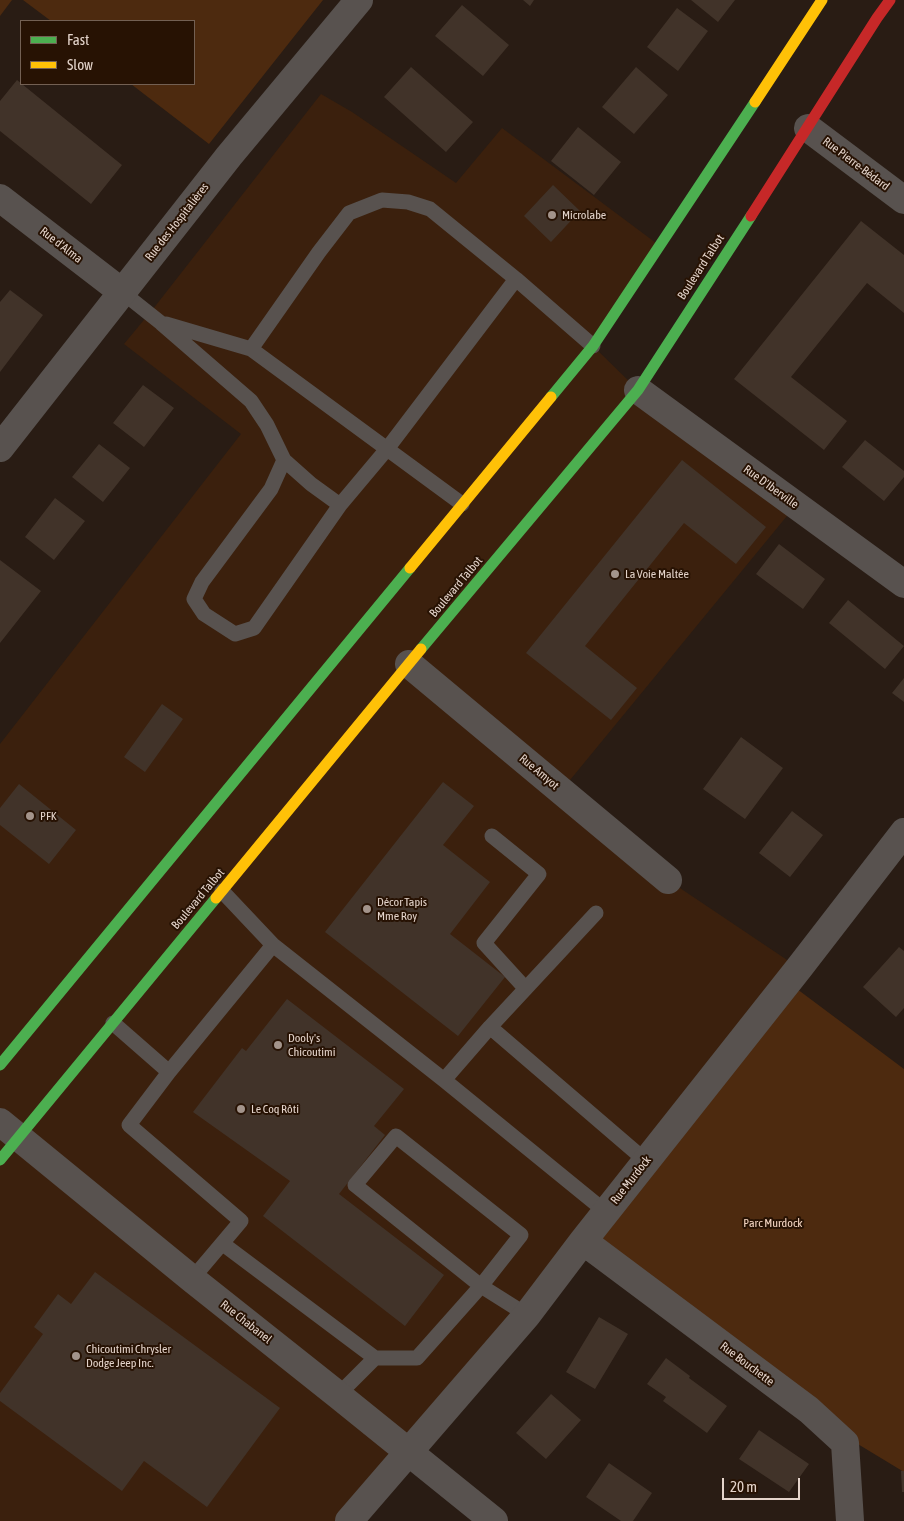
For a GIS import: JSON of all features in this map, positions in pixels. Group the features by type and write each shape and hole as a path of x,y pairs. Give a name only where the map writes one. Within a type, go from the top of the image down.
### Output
{"main road":[{"path":"0,1065 592,346 822,0"},
{"name":"Boulevard Talbot","path":"0,1160 9,1130 113,1023 638,390 890,0"}],"street":[{"name":"Rue des Hospitalières","path":"0,448 229,156 359,0"},
{"name":"Rue Pierre-Bédard","path":"808,128 904,200"},
{"name":"Rue d'Alma","path":"0,198 122,292"},
{"name":"Rue D'Iberville","path":"638,390 904,584"},
{"name":"Rue Amyot","path":"409,664 668,880"},
{"name":"Rue Murdock","path":"349,1521 527,1315 904,832"},
{"name":"Rue Chabanel","path":"9,1130 494,1521"},
{"name":"Rue Bouchette","path":"583,1241 809,1410 845,1443 850,1521"}],"lane":[{"path":"252,349 319,252 349,213 382,200 408,202 430,209 516,279 592,346"},
{"path":"284,460 271,489 202,582 194,599 204,614 235,634 254,628 340,505 387,449 516,279"},
{"path":"122,292 251,401 268,425 284,460 311,484 340,505"},
{"path":"161,323 252,349 462,504"},
{"path":"492,836 539,874 484,944 525,988"},
{"path":"222,891 273,945 444,1080 606,1212"},
{"path":"444,1080 525,988 596,913"},
{"path":"192,1279 241,1221 129,1125 169,1072 273,945"},
{"path":"113,1023 169,1072"},
{"path":"490,1027 646,1161"},
{"path":"222,1244 375,1358 417,1358 481,1286 521,1235 396,1136 355,1186 481,1286 527,1315"},
{"path":"338,1395 375,1358"}],"shaded area":[{"path":"321,94 352,112 456,183 502,128 660,246 593,346 638,390 796,505 561,791 668,880 799,968 349,1521 0,1521 0,744 241,434 124,344"}],"green space":[{"path":"0,0 12,0 0,16"},
{"path":"23,0 323,0 209,144 132,85 195,85 195,20 50,20"},
{"name":"Parc Murdock","path":"789,983 904,1069 904,1472 800,1409 592,1249"}],"building":[{"path":"523,0 534,0 530,6"},
{"path":"691,0 735,0 718,22"},
{"path":"462,5 509,45 483,76 435,36"},
{"path":"677,8 708,31 678,71 647,47"},
{"path":"411,67 473,122 446,152 384,97"},
{"path":"636,67 668,95 634,134 602,107"},
{"path":"17,80 20,85 23,85 122,165 91,204 0,131 0,101"},
{"path":"578,127 621,162 594,195 551,161"},
{"path":"553,185 580,211 551,242 524,216"},
{"path":"861,221 904,255 904,313 867,283 791,377 847,421 824,450 734,379"},
{"path":"10,290 43,315 0,372 0,302"},
{"path":"143,385 174,408 144,447 113,423"},
{"path":"865,440 904,471 904,477 884,501 842,467"},
{"path":"99,444 130,468 103,502 72,477"},
{"path":"682,460 766,527 736,564 684,523 585,646 637,688 611,720 526,653"},
{"path":"55,498 85,521 54,560 25,537"},
{"path":"779,544 825,579 803,609 756,574"},
{"path":"0,560 41,591 0,643"},
{"path":"848,600 904,646 885,669 829,623"},
{"path":"904,678 904,702 892,693"},
{"path":"162,704 183,719 145,772 124,757"},
{"path":"741,737 783,768 745,819 703,789"},
{"path":"443,782 474,806 443,845 490,882 450,934 505,977 458,1036 325,932"},
{"name":"PFK","path":"19,784 76,830 49,864 0,825 0,808"},
{"path":"792,811 823,835 790,877 759,853"},
{"path":"899,947 904,951 904,1008 896,1017 863,987"},
{"path":"287,999 404,1089 374,1126 385,1135 339,1194 444,1275 405,1326 263,1216 290,1181 193,1112 242,1048 246,1051"},
{"path":"95,1272 280,1408 207,1507 144,1461 122,1491 0,1401 0,1393 43,1334 34,1327 58,1294 71,1304"},
{"path":"599,1317 628,1334 595,1389 566,1372"},
{"path":"666,1358 727,1406 707,1433 663,1401 666,1397 647,1384"},
{"path":"551,1394 581,1420 546,1459 516,1433"},
{"path":"759,1430 809,1464 789,1492 739,1459"},
{"path":"609,1463 652,1493 633,1521 621,1521 586,1497"},
{"path":"901,1471 904,1471 904,1492 902,1492"}],"traffic: fast":[{"path":"551,397 593,346 755,102"},
{"path":"421,649 638,390 751,216"},
{"path":"0,1065 410,568"},
{"path":"0,1160 216,898"}],"traffic: slow":[{"path":"755,102 822,0"},
{"path":"410,568 551,397"},
{"path":"216,898 421,649"}],"traffic: jam":[{"path":"751,216 890,0"}],"place":[{"name":"Microlabe","path":"552,215"},
{"name":"La Voie Maltée","path":"615,574"},
{"name":"PFK","path":"30,816"},
{"name":"Décor Tapis Mme Roy","path":"367,909"},
{"name":"Dooly's Chicoutimi","path":"278,1045"},
{"name":"Le Coq Rôti","path":"241,1109"},
{"name":"Chicoutimi Chrysler Dodge Jeep Inc.","path":"76,1356"}]}
